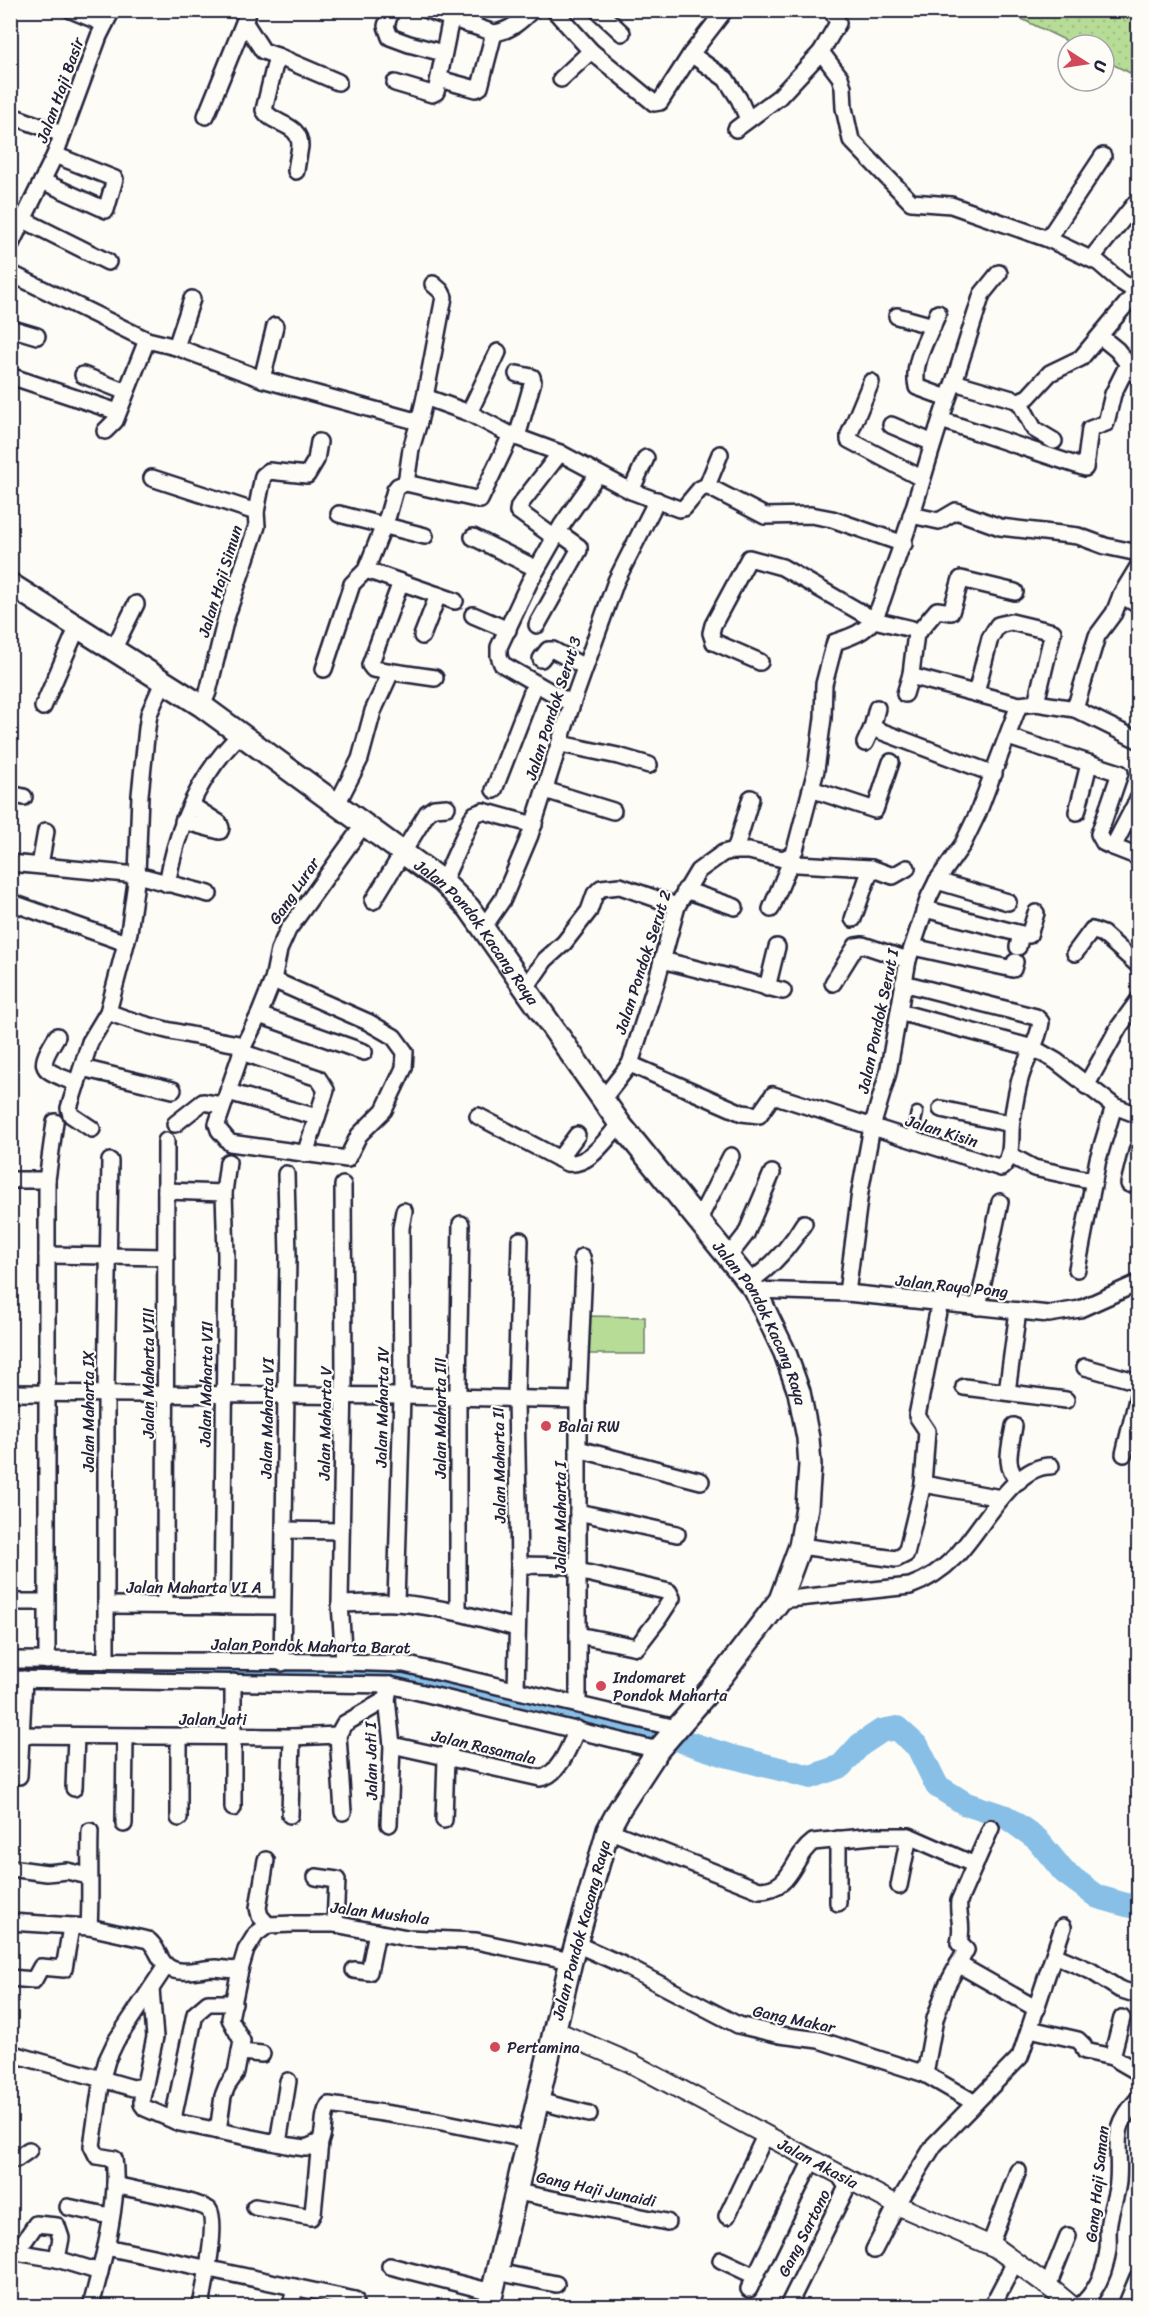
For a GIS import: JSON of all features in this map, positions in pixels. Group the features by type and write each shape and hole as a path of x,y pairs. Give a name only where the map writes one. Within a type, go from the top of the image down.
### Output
{"main road":[{"name":"Jalan Pondok Kacang Raya","path":"10,584 164,680 242,733 443,882 469,908 620,1124 752,1286 785,1353 804,1411 810,1465 807,1508 800,1546 780,1600 721,1677 668,1738 620,1808 608,1830 554,2030 530,2140 490,2299"}],"street":[{"path":"71,10 109,17"},
{"path":"391,10 386,26 390,37 443,53"},
{"path":"427,10 494,33 510,28 532,10"},
{"path":"469,25 478,10"},
{"path":"554,10 591,51 656,104 660,102 691,54 725,10"},
{"path":"597,10 622,33"},
{"path":"736,129 779,97 821,52 838,15"},
{"path":"247,16 263,51 338,82"},
{"path":"206,116 247,16"},
{"name":"Jalan Haji Basir","path":"12,238 24,220 55,155 109,17"},
{"path":"395,83 435,94 451,18"},
{"path":"438,79 476,89 480,87 494,33"},
{"path":"561,79 591,51"},
{"path":"821,52 840,78 851,140 910,202 951,205 1047,239 1100,263 1121,282 1138,291 1081,358 1050,373 1028,397 1018,401 954,382"},
{"path":"691,54 726,79 748,119"},
{"path":"277,56 264,110 268,118 290,126 297,132 300,145 296,171"},
{"path":"12,116 62,134"},
{"path":"42,181 106,210 115,179 55,155"},
{"path":"1047,239 1102,156"},
{"path":"1091,259 1138,200"},
{"path":"24,220 108,262"},
{"path":"10,273 147,340 176,347 262,380 419,422"},
{"path":"751,798 735,851 749,851 783,859 790,856 795,850 816,770 823,718 824,684 835,642 859,634 874,620 903,544 921,478 931,454 982,294 999,273"},
{"path":"405,483 411,449 425,397 444,297 433,284"},
{"path":"176,347 192,299"},
{"path":"897,316 935,320 916,366 915,378 917,387 948,398"},
{"path":"262,380 275,326"},
{"path":"10,328 38,336"},
{"path":"1100,336 1138,377"},
{"path":"105,430 112,425 147,340"},
{"path":"470,413 498,352"},
{"path":"941,420 1085,468 1090,429 1106,423 1113,394 1128,364"},
{"path":"324,669 351,584 366,570 395,490 405,483 480,500 514,436 533,381 532,377 517,374"},
{"path":"83,375 126,392"},
{"path":"10,376 118,412"},
{"path":"871,382 849,440 921,478"},
{"path":"425,397 470,413 514,436 560,453 597,475 631,491 679,509 684,508 700,489 707,486 720,454"},
{"path":"1018,401 1034,429 1053,441"},
{"path":"891,425 933,443"},
{"name":"Jalan Haji Simun","path":"202,706 208,692 226,618 257,526 256,512 263,476 269,471 307,475 316,460 319,442"},
{"path":"537,625 579,547 518,511 519,506 560,453"},
{"path":"631,491 646,458"},
{"path":"572,704 499,661 500,647 556,535 597,475"},
{"path":"152,478 256,512"},
{"path":"707,486 765,516 811,515 832,519 903,544"},
{"name":"Jalan Pondok Serut 3","path":"483,927 493,917 503,899 534,825 572,704 616,581 657,500"},
{"path":"911,515 942,521 956,511 1000,527 1078,536 1105,546 1138,553"},
{"path":"339,514 425,536"},
{"path":"473,537 537,569"},
{"path":"760,662 714,642 711,633 713,625 749,558 782,567 874,620 912,629 915,633 911,674 906,694"},
{"path":"1075,709 1098,636 1114,613 1138,567"},
{"path":"366,570 455,601"},
{"path":"915,633 937,610 951,611 961,579 1016,592"},
{"path":"401,582 370,664 373,669 435,678"},
{"path":"422,636 438,596"},
{"path":"1121,596 1138,605"},
{"path":"114,648 136,604"},
{"path":"473,615 507,630"},
{"path":"976,693 990,638 998,625 1011,622 1053,632 1036,703"},
{"path":"43,707 78,626"},
{"path":"541,659 548,650 553,650 585,667"},
{"path":"337,804 360,759 373,711 391,672"},
{"path":"911,674 914,677 1019,705 1036,703 1075,709 1138,740"},
{"path":"92,1129 71,1115 69,1108 90,1042 108,1012 126,943 137,875 140,795 149,714 164,680"},
{"path":"494,790 535,684"},
{"name":"Jalan Pondok Serut I","path":"847,1293 860,1192 872,1127 888,1073 910,954 937,881 963,844 978,813 1019,705"},
{"path":"865,743 877,708"},
{"path":"872,728 994,774"},
{"path":"167,884 173,851 183,821 198,790 216,762 242,733"},
{"path":"1008,737 1120,773 1099,834 1104,843 1113,847 1136,856 1138,851"},
{"path":"561,744 649,765"},
{"path":"811,789 875,810 891,762"},
{"path":"1077,812 1089,764"},
{"path":"545,790 613,811"},
{"path":"1113,847 1138,799"},
{"path":"183,821 220,831 219,823 191,806"},
{"path":"373,901 427,813 434,808 447,807"},
{"path":"443,882 472,818 479,812 483,810 534,825"},
{"name":"Gang Lurar","path":"273,980 368,1022 394,1037 405,1052 404,1068 384,1110 359,1135 347,1159 230,1143 217,1124 243,1048 273,980 279,950 288,930 364,824"},
{"path":"40,865 45,831"},
{"name":"Jalan Pondok Serut 2","path":"603,1100 630,1064 677,906 685,890 698,871 723,852 735,851"},
{"path":"790,856 797,864 871,868 893,876 907,868"},
{"path":"771,909 789,868 790,856"},
{"path":"10,863 137,875 209,894"},
{"path":"853,919 871,868"},
{"path":"937,881 1008,902"},
{"path":"525,989 545,960 564,943 589,910 595,894 601,888 620,886 677,906"},
{"path":"685,890 735,907"},
{"path":"10,902 126,943"},
{"path":"925,909 1018,947"},
{"path":"833,983 856,946 863,945 1014,969 1018,947 1029,934 1036,913"},
{"path":"1075,953 1092,930 1103,934 1138,964"},
{"path":"767,988 777,947"},
{"path":"662,960 783,991"},
{"path":"903,983 1036,1017 1041,1022 1022,1072 1005,1162"},
{"path":"1086,1086 1119,1027 1138,1001"},
{"path":"108,1012 138,1024 243,1048 318,1078 326,1090 305,1154"},
{"path":"899,1012 1033,1048 1056,1061 1114,1106 1138,1115"},
{"path":"259,1015 364,1052"},
{"path":"57,1036 43,1059 43,1065 46,1070 77,1084"},
{"name":"Jalan Kisin","path":"630,1064 742,1113 759,1115 773,1095 911,1140 1094,1181"},
{"path":"82,1068 173,1090"},
{"path":"175,1124 203,1102 225,1099 317,1116"},
{"path":"1077,1269 1094,1181 1114,1106"},
{"path":"941,1109 1011,1124"},
{"path":"911,1140 917,1113"},
{"path":"478,1116 567,1163 577,1164 586,1160 620,1124"},
{"path":"46,1661 47,1180 52,1133 56,1122"},
{"path":"559,1159 577,1135"},
{"name":"Jalan Maharta VIII","path":"165,1605 166,1141"},
{"path":"1129,1184 1138,1148"},
{"path":"698,1221 731,1156"},
{"name":"Jalan Maharta IX","path":"106,1661 106,1393 110,1161"},
{"name":"Jalan Maharta VII","path":"222,1606 224,1193 228,1162"},
{"path":"729,1256 746,1234 772,1173"},
{"name":"Jalan Maharta VI","path":"282,1663 288,1257 286,1174"},
{"path":"10,1180 47,1180"},
{"name":"Jalan Maharta V","path":"343,1185 340,1604 344,1662"},
{"path":"166,1191 224,1193"},
{"path":"978,1306 1000,1202"},
{"name":"Jalan Maharta IV","path":"396,1603 402,1396 401,1228 404,1211"},
{"path":"752,1286 792,1244 804,1223"},
{"name":"Jalan Maharta III","path":"458,1612 461,1224"},
{"name":"Jalan Maharta II","path":"516,1690 519,1565 516,1399 520,1240"},
{"path":"47,1255 166,1257"},
{"name":"Jalan Maharta I","path":"578,1704 578,1400 584,1267 582,1257"},
{"name":"Jalan Raya Pong","path":"752,1286 847,1293 1018,1311 1064,1313 1080,1309 1138,1283"},
{"path":"800,1546 896,1559 906,1554 923,1484 928,1437 926,1428 918,1420 918,1413 939,1302"},
{"path":"1007,1392 1018,1311"},
{"path":"1085,1367 1138,1382"},
{"path":"964,1387 1066,1400"},
{"path":"10,1393 286,1394 578,1400"},
{"path":"1124,1454 1138,1395"},
{"path":"1014,1426 1008,1467 1011,1474 1019,1481"},
{"path":"579,1449 701,1481"},
{"path":"780,1600 910,1586 921,1582 955,1557 1001,1498 1019,1481 1037,1467 1051,1466"},
{"path":"923,1484 1001,1498"},
{"path":"578,1512 676,1534"},
{"path":"284,1530 341,1531"},
{"path":"519,1565 578,1568 669,1592 672,1598 637,1647 578,1635"},
{"path":"10,1602 45,1602"},
{"path":"340,1604 396,1603 458,1612 516,1628"},
{"name":"Jalan Maharta VI A","path":"106,1605 282,1606"},
{"name":"Jalan Pondok Maharta Barat","path":"10,1660 344,1662 417,1666 578,1704 668,1738"},
{"path":"19,1776 16,1735 17,1679 233,1682 388,1692 577,1729 668,1738"},
{"path":"233,1682 233,1808"},
{"path":"343,1812 338,1735 344,1724 388,1692"},
{"name":"Jalan Jati I","path":"388,1692 392,1745 389,1824"},
{"name":"Jalan Rasamala","path":"392,1745 448,1753 545,1778 551,1774 561,1760 577,1729"},
{"name":"Jalan Jati","path":"16,1735 125,1737 338,1735"},
{"path":"74,1788 76,1736"},
{"path":"124,1824 125,1737"},
{"path":"179,1737 179,1818"},
{"path":"290,1815 292,1737"},
{"path":"444,1820 448,1753"},
{"path":"925,2074 935,2019 946,1987 966,1950 959,1942 962,1930 959,1901 991,1828"},
{"path":"608,1830 759,1890 771,1890 781,1884 813,1842 838,1839 909,1836 975,1865"},
{"path":"88,1927 91,1887 88,1876 90,1831"},
{"path":"899,1886 909,1836"},
{"path":"838,1839 838,1903"},
{"path":"218,2131 223,2096 236,2073 242,2041 230,2019 240,1970 246,1950 256,1934 268,1924 260,1916 258,1908 266,1860"},
{"path":"10,1868 48,1873 67,1871 88,1876"},
{"path":"316,1877 337,1880 335,1924"},
{"path":"10,1922 88,1927 148,1940 155,1945 158,1956 171,1969 240,1970"},
{"name":"Jalan Mushola","path":"268,1924 335,1924 407,1938 476,1941 574,1953"},
{"path":"10,1978 34,1980 41,1967 63,1970 71,1927"},
{"path":"874,2250 897,2205 934,2145 1020,2057 1063,1927"},
{"path":"354,1970 369,1972 376,1932"},
{"name":"Gang Makar","path":"574,1953 623,1965 738,2025 780,2035 819,2040 925,2074 975,2103"},
{"path":"1054,1955 1091,1971 1119,1989 1138,1995"},
{"path":"958,1964 1037,2009"},
{"path":"91,2307 106,2247 115,2185 114,2159 98,2156 93,2151 102,2078 111,2050 166,1965"},
{"path":"151,1989 155,2037 142,2104 145,2108 175,2121 278,2143 306,2148 320,2142"},
{"path":"175,2121 176,2103 195,2014 208,2003 234,2003"},
{"path":"1112,2057 1122,2019"},
{"path":"1030,2029 1078,2040 1087,2052 1112,2057 1138,2072"},
{"name":"Jalan Akasia","path":"554,2030 632,2063 897,2205 996,2248 1048,2286 1072,2307"},
{"path":"240,2052 262,2055"},
{"path":"10,2053 133,2088 145,2086"},
{"path":"278,2143 288,2081"},
{"name":"Gang Haji Saman","path":"1080,2307 1095,2292 1102,2274 1108,2249 1109,2223 1118,2184 1118,2134 1126,2114 1138,2099"},
{"path":"538,2102 589,2114"},
{"path":"255,2207 310,2217 313,2213 320,2142 324,2133 328,2105 334,2104 437,2121 530,2140"},
{"path":"727,2216 765,2136"},
{"path":"10,2159 16,2159 28,2150"},
{"path":"720,2260 752,2282 812,2160"},
{"path":"990,2246 1018,2171"},
{"name":"Gang Sartono","path":"788,2307 847,2187 840,2176"},
{"path":"115,2185 179,2200 210,2211 212,2221 208,2268 201,2307"},
{"name":"Gang Haji Junaidi","path":"517,2192 667,2222"},
{"path":"68,2206 110,2216"},
{"path":"57,2259 61,2238 57,2226 36,2224 23,2246 57,2259 100,2272"},
{"path":"1048,2286 1068,2236"},
{"path":"106,2247 355,2300"},
{"path":"993,2307 1015,2262"},
{"path":"390,2266 490,2299"},
{"path":"497,2272 556,2284"},
{"path":"1126,2307 1138,2277"},
{"path":"291,2307 295,2287"}],"green space":[{"path":"1005,11 1138,11 1138,77 1116,66 1116,33 1056,33 1056,36"},
{"path":"583,1316 645,1317 645,1354 583,1354"}],"waterway":[{"path":"10,1668 396,1672 638,1727 729,1756 811,1777 841,1766 860,1745 881,1731 897,1728 918,1747 937,1786 966,1804 1006,1817 1037,1839 1064,1872 1098,1897 1138,1906"}],"place":[{"name":"Balai RW","path":"546,1426"},
{"name":"Indomaret Pondok Maharta","path":"601,1686"},
{"name":"Pertamina","path":"495,2047"}]}
